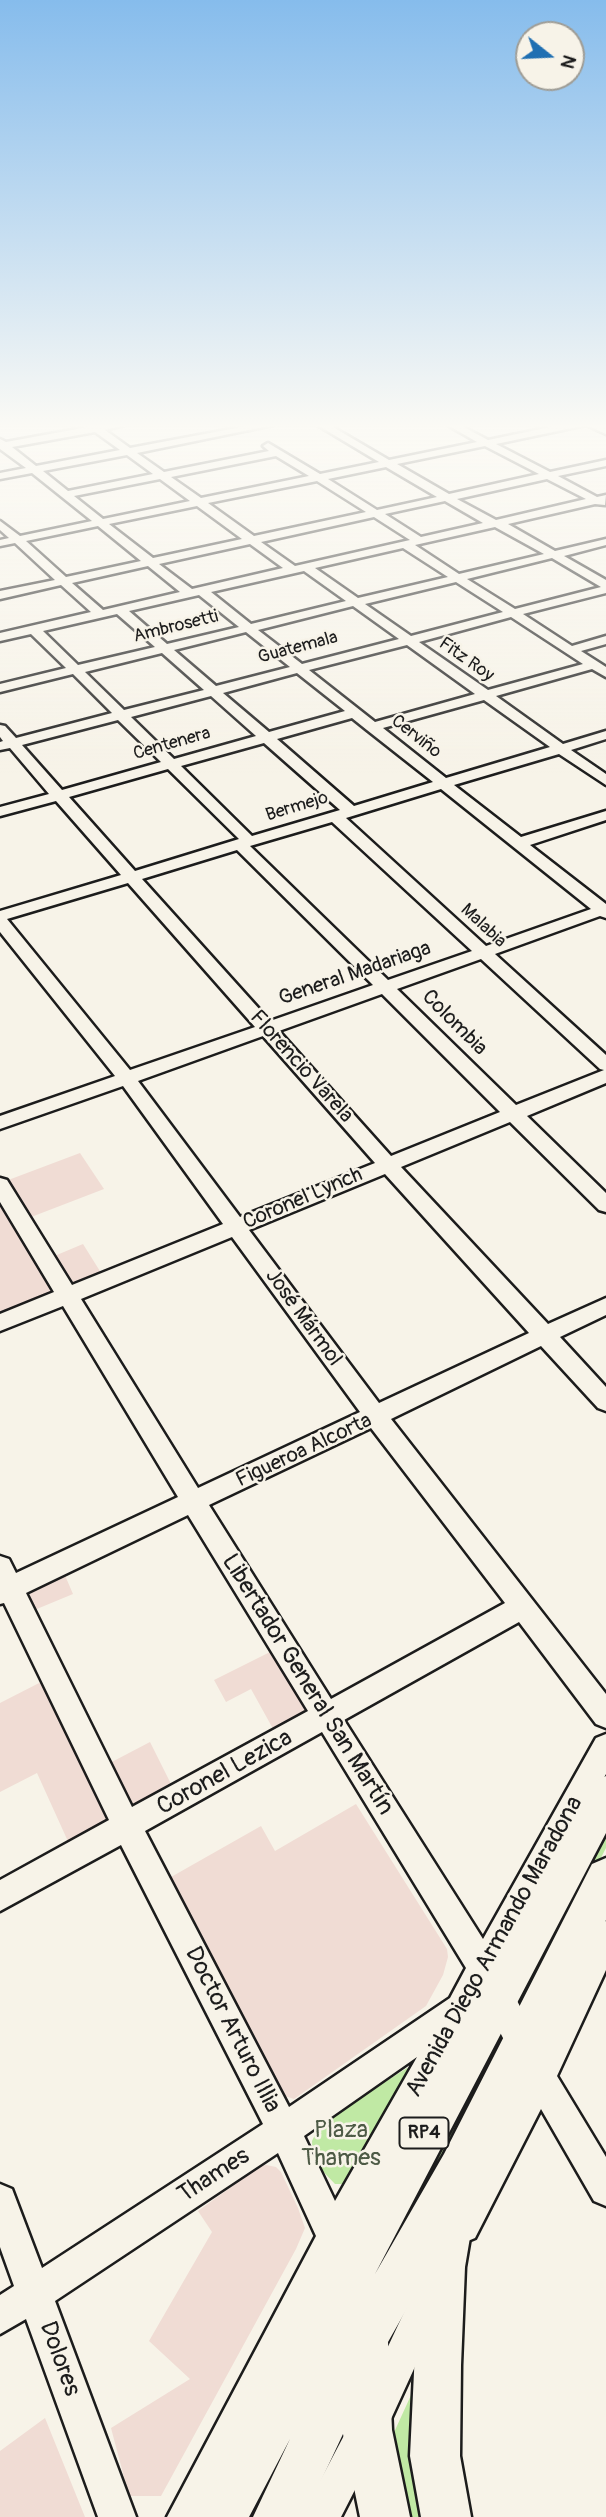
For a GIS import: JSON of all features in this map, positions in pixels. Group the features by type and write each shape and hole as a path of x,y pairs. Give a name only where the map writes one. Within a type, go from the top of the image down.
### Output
{"main road":[{"name":"Avenida Diego Armando Maradona","path":"222,2517 343,2254 480,1990 600,1807 606,1769"},
{"name":"RP4","path":"278,2517 364,2337 460,2170 531,2061 606,1878"},
{"path":"446,2517 435,2456 442,2267 460,2170"},
{"name":"Doctor Arturo Illia","path":"343,2254 364,2337 366,2430 385,2517"}],"street":[{"path":"19,540 100,614"},
{"name":"Cerviño","path":"122,540 149,562 249,627 605,911"},
{"path":"0,595 249,540"},
{"name":"Fitz Roy","path":"252,540 353,602 606,781"},
{"path":"526,540 606,587"},
{"path":"2,634 35,630 421,541"},
{"name":"Ambrosetti","path":"0,688 606,542"},
{"path":"405,544 606,673"},
{"name":"Guatemala","path":"6,745 513,614 606,587"},
{"name":"Malabia","path":"120,610 265,737 484,953 606,1065"},
{"name":"Colombia","path":"35,630 172,764 244,843 512,1114 606,1205"},
{"path":"570,650 606,640"},
{"path":"372,727 593,664"},
{"name":"Centenera","path":"0,812 354,713"},
{"name":"Florencio Varela","path":"0,729 6,745 58,796 387,1164 606,1402"},
{"name":"Bermejo","path":"0,919 130,877 606,735"},
{"path":"519,843 606,814"},
{"name":"General Madariaga","path":"0,1123 605,911"},
{"name":"José Mármol","path":"0,919 127,1079 376,1417 606,1714"},
{"name":"Coronel Lynch","path":"0,1323 606,1076"},
{"name":"Libertador General San Martín","path":"0,1185 327,1717 480,1990 531,2061 606,2189"},
{"name":"Figueroa Alcorta","path":"3,1583 194,1503 606,1306"},
{"name":"Doctor Arturo Illia","path":"3,1583 284,2130 343,2254"},
{"name":"Coronel Lezica","path":"0,1896 522,1607"},
{"name":"Avenida Diego Armando Maradona","path":"480,1990 606,1747"},
{"path":"320,2517 366,2430 442,2267 531,2061 606,1936"},
{"name":"Thames","path":"0,2316 284,2130 480,1990"},
{"name":"Dolores","path":"0,2202 117,2517"},
{"name":"Avenida Diego Armando Maradona","path":"186,2517 343,2254"}],"shaded area":[{"path":"80,1153 104,1189 26,1219 3,1182"},
{"path":"0,1199 52,1291 49,1295 0,1317"},
{"path":"83,1244 103,1276 80,1285 71,1284 52,1257"},
{"path":"64,1573 73,1594 32,1611 28,1601 32,1589"},
{"path":"274,1650 306,1705 307,1712 277,1736 251,1689 226,1702 214,1680"},
{"path":"43,1681 107,1814 103,1828 71,1848 37,1773 0,1792 0,1703"},
{"path":"150,1742 175,1792 132,1808 106,1765"},
{"path":"356,1804 447,1949 448,1957 443,1975 426,2006 294,2099 285,2096 164,1881 261,1826 275,1851"},
{"path":"260,2166 276,2167 281,2172 305,2228 161,2496 129,2496 111,2428 190,2379 149,2341 212,2232 198,2211"},
{"path":"45,2418 85,2517 0,2517 0,2451"}],"green space":[{"path":"606,1824 606,1848 533,1991 525,1980"},
{"path":"491,2051 497,2064 386,2269 377,2258"},
{"name":"Plaza Thames","path":"407,2068 412,2070 347,2184 335,2184 313,2161 312,2141 321,2122"},
{"path":"412,2393 409,2441 424,2517 404,2517 391,2439"}]}
